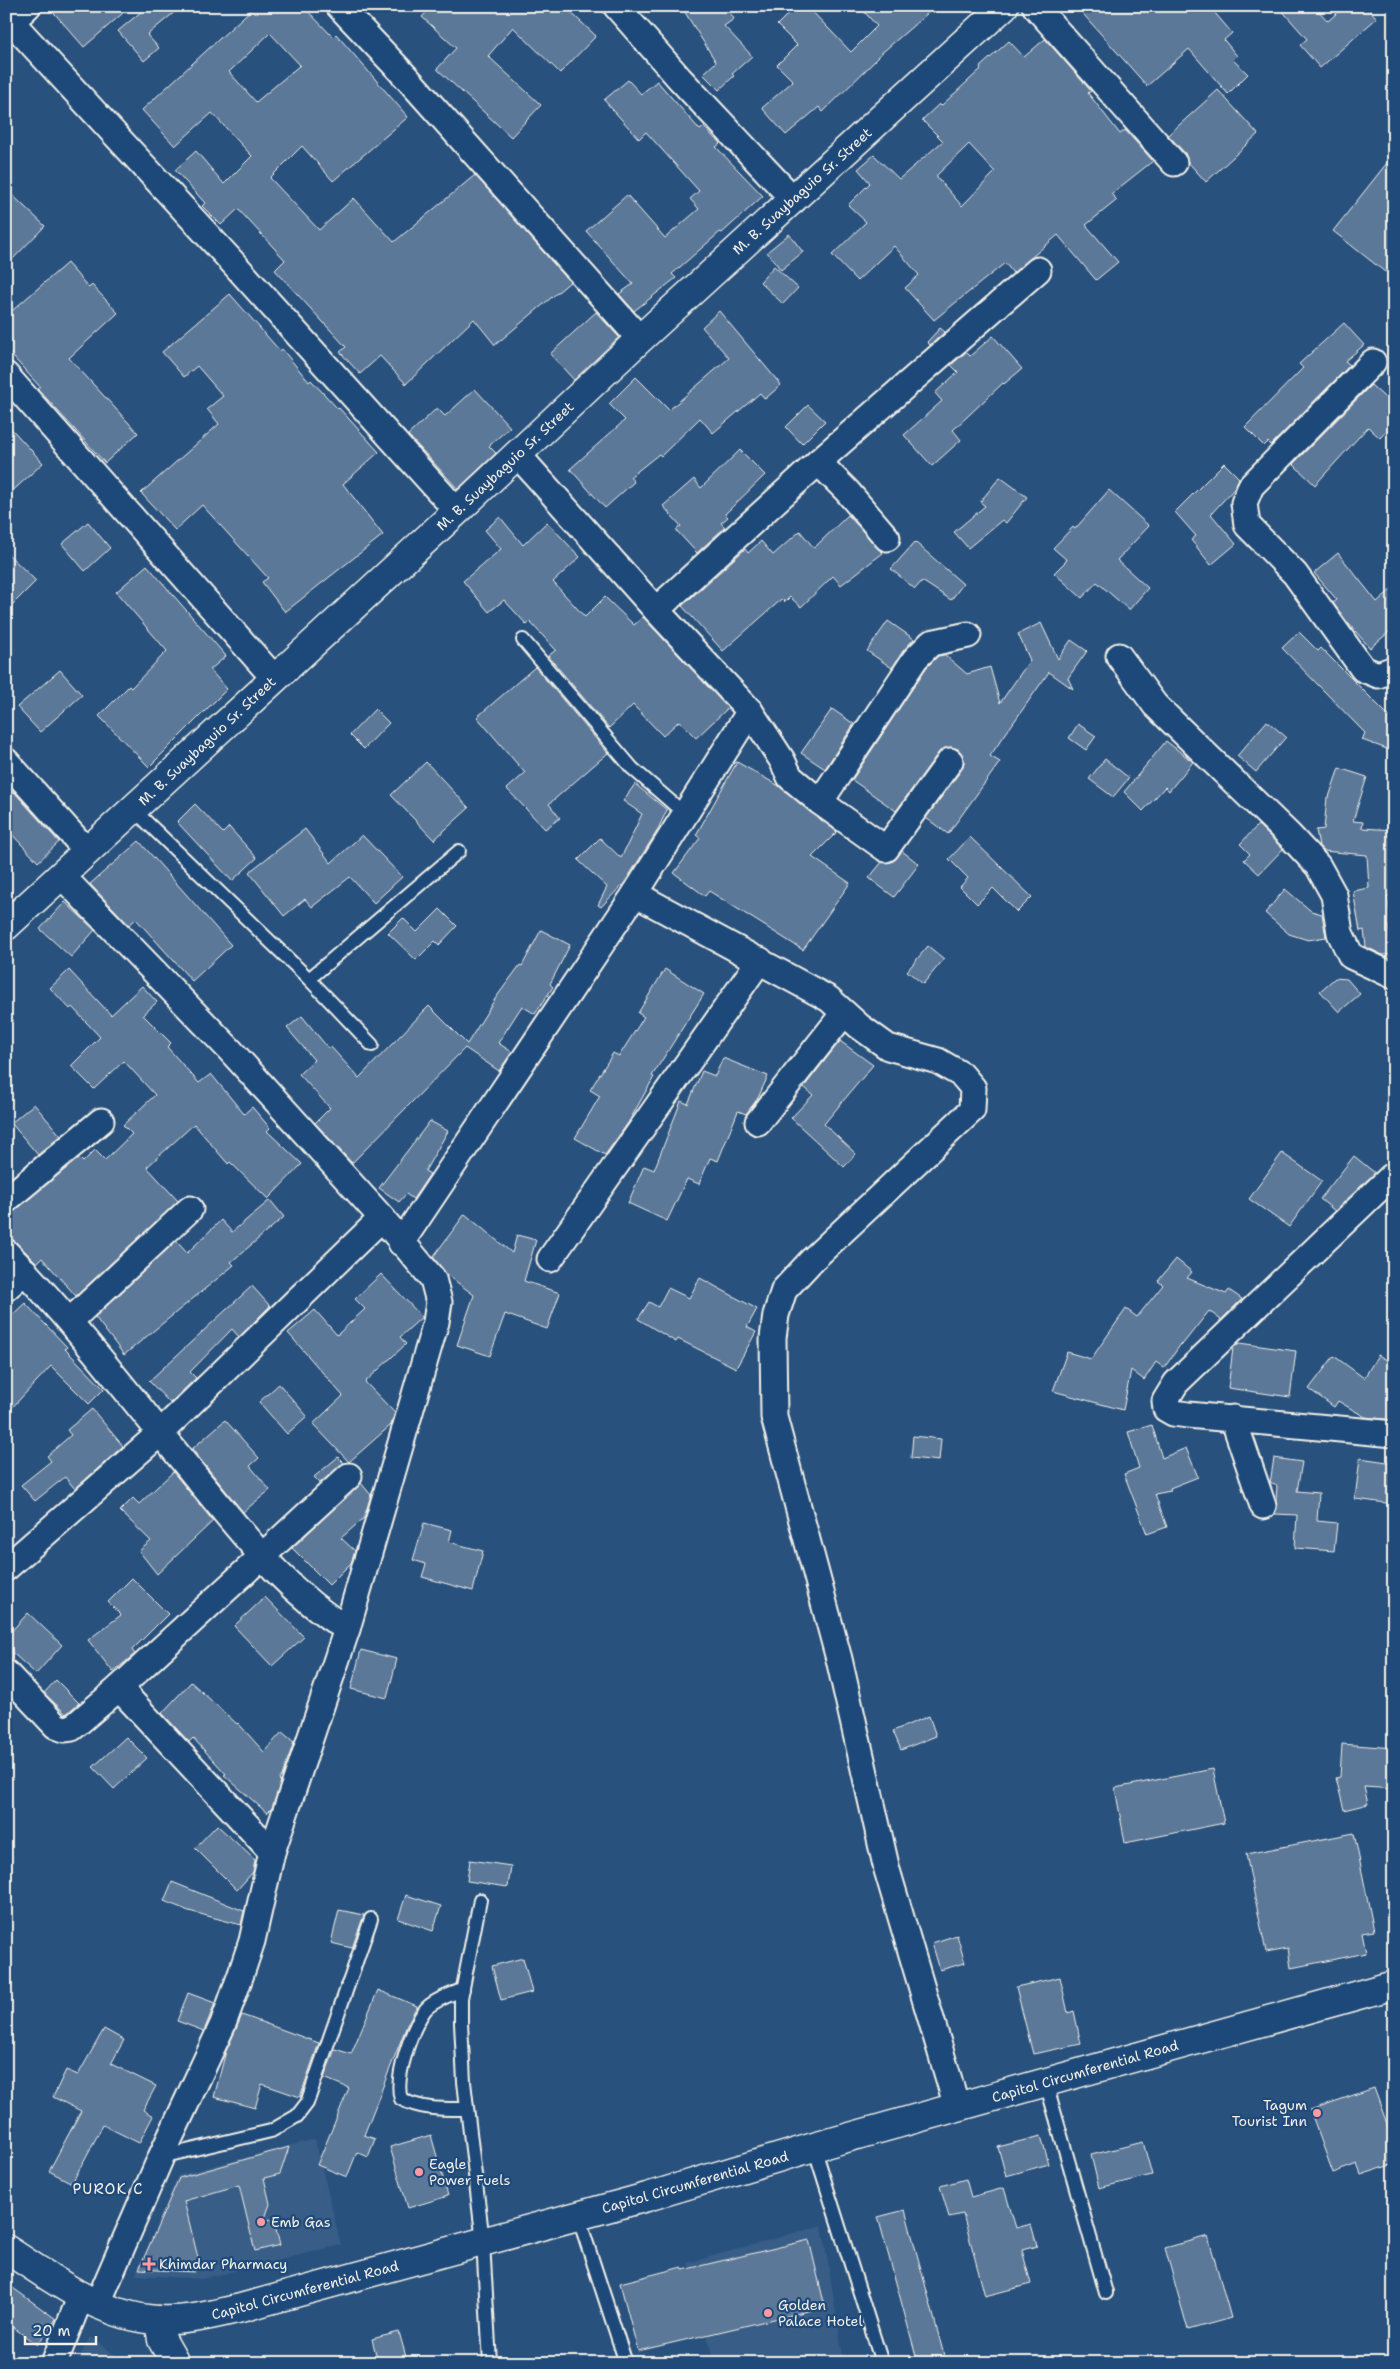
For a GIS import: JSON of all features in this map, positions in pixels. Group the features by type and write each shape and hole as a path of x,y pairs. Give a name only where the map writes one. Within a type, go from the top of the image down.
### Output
{"main road":[{"name":"M. B. Suaybaguio Sr. Street","path":"6,926 457,511 640,339 1004,6"},
{"name":"Capitol Circumferential Road","path":"6,2249 89,2300 116,2313 159,2320 202,2317 578,2216 814,2147 1394,1985"},
{"path":"159,2320 162,2340 175,2363"}],"street":[{"path":"339,6 409,80 640,339"},
{"path":"616,6 680,79 794,200"},
{"path":"1035,6 1174,163"},
{"path":"13,18 457,511"},
{"path":"656,610 818,462 1038,270"},
{"path":"1373,362 1251,486 1244,503 1247,525 1295,574 1364,669 1378,675 1394,669"},
{"path":"6,375 275,679"},
{"path":"517,454 656,610 750,711 782,760 790,777 820,802 886,849 950,761"},
{"path":"818,462 847,491 887,538"},
{"path":"820,802 915,659 931,643 968,634"},
{"path":"1119,656 1155,705 1290,836 1318,866 1334,896 1340,933 1351,956 1394,976"},
{"path":"401,1243 635,894 750,711"},
{"path":"6,760 87,852"},
{"path":"54,2363 89,2300 161,2157 223,2024 252,1941 272,1852 347,1629 436,1322 439,1302 433,1279 382,1218 230,1050 62,876"},
{"path":"635,894 829,999 888,1047 938,1061 962,1075 973,1088 972,1110 812,1260 784,1290 776,1315 772,1380 774,1417 839,1659 887,1870 956,2108"},
{"path":"550,1259 760,960"},
{"path":"758,1122 844,1013"},
{"path":"6,1200 101,1121"},
{"path":"1392,1177 1176,1383 1165,1401 1166,1409 1173,1413 1394,1434"},
{"path":"70,1320 190,1209"},
{"path":"6,1568 159,1434 382,1218"},
{"path":"6,1252 70,1320 159,1434 262,1557 308,1602 347,1629"},
{"path":"6,1288 25,1271"},
{"path":"1233,1418 1263,1506"},
{"path":"6,1673 56,1726 64,1730 72,1728 119,1688 349,1476"},
{"path":"119,1688 272,1852"}],"lane":[{"path":"523,640 632,768 685,814"},
{"path":"133,809 309,979 372,1045"},
{"path":"309,979 459,851"},
{"path":"480,1900 463,1990 461,2023 467,2109 483,2242 490,2363"},
{"path":"161,2157 271,2130 297,2116 307,2103 371,1919"},
{"path":"463,1990 436,2001 426,2010 401,2070 398,2090 401,2099 413,2105 433,2108 467,2109"},
{"path":"1046,2083 1106,2293"},
{"path":"814,2147 882,2363"},
{"path":"578,2216 626,2363"}],"shaded area":[{"path":"315,2139 341,2245 202,2279 135,2275 178,2175"},
{"name":"Golden Palace Hotel","path":"822,2225 844,2363 714,2363 688,2263"},
{"path":"90,2336 126,2363 77,2363"}],"building":[{"path":"48,6 131,6 84,47"},
{"path":"148,6 182,6 147,35 159,48 144,61 118,31"},
{"path":"255,6 303,6 333,37 336,34 408,117 333,181 302,146 270,178 319,230 354,198 394,242 475,175 570,282 495,345 474,319 406,384 380,356 360,374 340,352 346,347 275,270 285,260 238,209 221,225 202,206 205,203 175,170 196,151 224,184 252,156 212,113 175,146 142,110","holes":["270,33 300,65 256,102 229,72"]},
{"path":"432,6 564,6 596,36 560,73 513,27 488,56 541,105 511,137 437,69 456,48 422,17"},
{"path":"681,6 726,6 734,19 724,26 752,56 732,74 734,76 719,90 703,74 716,62"},
{"path":"796,6 807,6 851,52 877,26 859,6 936,6 877,57 823,112 819,107 786,135 762,108 793,81 777,65 797,45 777,25"},
{"path":"1076,6 1209,6 1232,33 1224,40 1237,56 1233,60 1248,74 1228,94 1189,49 1147,86"},
{"path":"1278,6 1314,6 1328,21 1345,6 1366,6 1377,18 1320,68 1300,45 1307,39"},
{"path":"1045,39 1091,91 1088,93 1120,134 1125,130 1153,161 1111,194 1117,200 1086,225 1118,262 1096,280 1058,235 1013,273 1005,263 934,320 905,288 919,275 894,246 857,281 832,255 866,222 848,205 870,183 858,169 874,155 899,179 943,141 922,120 939,104 941,106 1009,41 1024,57","holes":["969,144 995,172 962,206 936,176"]},
{"path":"628,80 641,94 657,81 700,130 704,127 720,144 716,147 763,196 672,274 676,278 634,311 619,294 633,284 586,231 627,195 665,238 699,209 690,199 699,191 646,132 639,139 604,100"},
{"path":"1218,90 1258,134 1206,182 1188,162 1185,153 1168,135"},
{"path":"1394,154 1394,262 1385,272 1333,231"},
{"path":"6,189 45,226 6,266"},
{"path":"789,234 803,252 781,270 767,252"},
{"path":"67,263 89,288 92,285 118,313 69,358 138,433 105,463 38,389 40,387 6,349 6,316"},
{"path":"774,266 798,288 783,304 760,282"},
{"path":"230,294 280,351 282,349 309,382 311,380 339,408 379,452 343,484 383,535 285,612 262,582 268,578 202,505 175,530 141,493 219,424 207,409 223,396 197,366 184,377 162,352"},
{"path":"719,311 781,385 765,399 760,393 713,433 700,418 661,456 659,454 630,477 634,482 605,508 570,469 625,420 609,404 636,377 669,410 729,358 702,327"},
{"path":"596,312 619,337 574,380 550,354"},
{"path":"1344,323 1364,345 1345,361 1350,365 1271,445 1268,442 1264,446 1245,427 1303,368 1299,364"},
{"path":"940,328 945,332 930,345 927,342"},
{"path":"993,336 1022,369 1003,383 953,430 961,440 932,466 904,435 942,401 935,393 958,372 951,365 966,352 970,356"},
{"path":"1371,385 1394,406 1394,423 1380,438 1368,427 1315,485 1293,464"},
{"path":"475,389 510,427 489,446 496,453 458,489 408,435 437,408 445,416"},
{"path":"808,405 825,421 802,444 786,427"},
{"path":"6,423 43,463 6,497"},
{"path":"740,450 765,475 725,514 728,517 721,523 725,527 697,553 676,530 681,526 663,506 694,479 701,488"},
{"path":"1224,463 1239,478 1234,489 1211,514 1236,544 1211,565 1191,540 1196,536 1175,512"},
{"path":"1000,477 1027,497 1006,523 1002,520 968,548 954,532 985,506 980,502"},
{"path":"1109,490 1149,526 1117,560 1148,588 1129,610 1097,582 1082,598 1054,573 1067,560 1053,548 1073,527 1075,529"},
{"path":"848,515 883,553 841,585 833,576 801,607 790,597 785,602 782,599 723,651 682,606 745,549 748,553 761,541 773,555 800,531 814,548"},
{"path":"500,517 523,545 547,522 580,557 553,582 585,617 605,597 634,625 643,617 728,708 696,738 679,721 663,736 633,705 609,728 548,656 556,650 530,622 527,625 504,600 489,612 463,581 501,549 485,530"},
{"path":"88,522 110,548 85,571 62,544"},
{"path":"915,542 963,584 951,600 922,581 915,589 891,569"},
{"path":"6,552 36,581 6,611"},
{"path":"1338,553 1377,602 1394,587 1394,628 1370,648 1333,603 1337,600 1314,573"},
{"path":"147,565 226,656 210,670 227,689 149,767 99,716 129,686 131,688 167,651 116,592"},
{"path":"888,621 914,639 903,651 892,668 867,651"},
{"path":"1041,623 1058,659 1071,640 1087,651 1068,678 1073,689 1049,672 990,756 1000,762 948,834 926,818 962,769 963,756 958,749 951,747 939,752 896,811 852,780 926,668 938,656 945,655 967,674 990,667 1000,703 1030,660 1018,634"},
{"path":"1299,632 1318,651 1321,648 1394,721 1394,731 1387,749 1362,740 1365,733 1282,648"},
{"path":"535,667 608,753 549,804 560,818 545,829 507,789 525,773 477,717"},
{"path":"60,670 82,695 40,732 17,707"},
{"path":"375,709 389,723 364,749 350,735"},
{"path":"832,709 854,724 825,769 801,753"},
{"path":"1267,721 1286,737 1256,772 1237,756"},
{"path":"1078,724 1096,736 1086,750 1069,738"},
{"path":"1166,741 1193,762 1169,791 1165,787 1143,811 1124,792"},
{"path":"1105,759 1129,778 1113,797 1089,779"},
{"path":"426,762 469,808 434,840 391,795"},
{"path":"737,762 779,786 837,832 812,857 850,883 803,950 709,891 705,896 674,873 700,838 696,835"},
{"path":"1339,768 1367,777 1353,821 1363,822 1362,828 1394,830 1394,896 1387,896 1392,926 1388,926 1392,954 1383,955 1366,947 1364,930 1360,931 1353,891 1369,888 1367,855 1323,851 1319,846 1316,830 1324,829 1327,797 1329,797"},
{"path":"6,783 59,842 38,862 6,828"},
{"path":"635,784 667,810 656,833 625,882 601,907 598,905 607,887 578,860 600,838 621,858 642,814 623,801"},
{"path":"195,804 223,833 229,827 257,858 232,881 177,822"},
{"path":"1258,825 1283,849 1259,874 1244,860 1250,854 1240,844"},
{"path":"305,829 331,863 362,835 402,877 374,903 350,877 312,907 305,899 284,916 249,872"},
{"path":"970,837 1032,897 1017,912 993,888 977,904 960,887 968,878 949,859"},
{"path":"139,841 231,945 192,981 136,919 129,925 90,884"},
{"path":"902,851 919,864 894,897 869,878 882,862 892,862"},
{"path":"1285,889 1311,911 1322,914 1326,937 1308,940 1289,934 1265,913"},
{"path":"65,902 95,930 71,957 40,929"},
{"path":"440,909 457,926 439,945 435,941 416,960 388,933 403,918 417,932"},
{"path":"541,930 570,945 550,984 553,987 535,1014 522,1006 498,1043 512,1052 499,1071 465,1048 352,1163 315,1123 330,1108 299,1074 314,1060 287,1028 302,1016 328,1048 330,1046 359,1078 429,1006 467,1044 495,999 520,965 522,966"},
{"path":"928,946 944,959 923,984 907,971"},
{"path":"665,969 704,994 652,1076 654,1077 628,1123 605,1155 575,1138 600,1096 590,1090 613,1053 619,1056 644,1017 638,1013"},
{"path":"69,970 111,1015 142,986 157,1002 143,1015 171,1043 167,1047 199,1083 211,1074 244,1114 252,1107 270,1128 267,1131 302,1164 268,1199 230,1162 228,1164 194,1124 147,1167 178,1201 76,1296 42,1258 37,1263 16,1242 6,1235 6,1216 79,1158 83,1162 95,1150 105,1160 132,1134 123,1125 155,1095 124,1061 94,1089 71,1066 100,1037 72,1007 70,1009 50,988"},
{"path":"1335,978 1347,979 1360,994 1339,1012 1320,991"},
{"path":"840,1041 873,1065 824,1124 856,1154 844,1167 791,1118 813,1095 804,1087"},
{"path":"723,1058 768,1076 758,1098 746,1114 738,1111 718,1161 710,1158 699,1184 687,1179 667,1221 628,1203 644,1166 654,1170 681,1101 688,1104 702,1071 715,1076"},
{"path":"34,1104 61,1136 38,1155 11,1123"},
{"path":"430,1121 448,1131 425,1171 430,1174 413,1199 406,1194 399,1202 379,1188"},
{"path":"1282,1153 1322,1181 1289,1227 1249,1199"},
{"path":"1354,1156 1375,1173 1335,1211 1320,1199"},
{"path":"270,1200 284,1217 231,1262 234,1265 124,1355 95,1317 176,1241 187,1253 221,1220 232,1232"},
{"path":"465,1214 512,1253 517,1235 536,1240 524,1281 560,1293 547,1329 505,1314 490,1356 457,1345 474,1295 446,1274 433,1257"},
{"path":"1176,1259 1192,1272 1187,1278 1226,1294 1229,1290 1242,1299 1221,1320 1209,1311 1181,1344 1164,1368 1156,1362 1144,1380 1131,1370 1123,1410 1053,1391 1067,1352 1091,1359 1126,1309 1137,1317 1163,1285 1158,1281"},
{"path":"381,1274 422,1317 400,1337 406,1344 365,1382 395,1413 391,1425 349,1462 313,1424 343,1396 288,1333 315,1310 337,1335 365,1309 355,1299"},
{"path":"700,1278 757,1309 747,1327 756,1332 736,1368 678,1339 676,1342 638,1319 649,1302 658,1307 668,1288 689,1298"},
{"path":"252,1286 270,1306 239,1337 232,1329 190,1372 196,1378 170,1403 149,1381"},
{"path":"25,1303 67,1347 65,1349 104,1389 89,1404 51,1366 6,1414 6,1321"},
{"path":"1239,1343 1296,1351 1290,1397 1228,1388 1233,1348"},
{"path":"1378,1355 1394,1364 1394,1420 1365,1417 1338,1401 1334,1407 1309,1389 1334,1356 1364,1378"},
{"path":"279,1384 307,1416 287,1434 259,1402"},
{"path":"92,1409 123,1446 75,1489 65,1477 35,1501 21,1485 51,1461 47,1456 71,1435 67,1430"},
{"path":"225,1420 259,1458 250,1466 270,1490 243,1512 192,1449"},
{"path":"1152,1425 1162,1458 1186,1448 1198,1477 1170,1488 1171,1491 1155,1494 1167,1527 1147,1534 1124,1474 1139,1468 1128,1432"},
{"path":"913,1436 941,1439 939,1461 911,1458"},
{"path":"338,1457 344,1463 320,1483 314,1477"},
{"path":"1274,1458 1302,1462 1297,1491 1319,1493 1317,1521 1337,1523 1334,1551 1295,1548 1297,1515 1275,1514 1277,1486 1270,1483"},
{"path":"1360,1458 1394,1463 1394,1504 1355,1499"},
{"path":"173,1472 213,1521 157,1574 139,1551 151,1541 120,1511 133,1498 139,1504"},
{"path":"361,1483 371,1495 364,1518 341,1538 355,1551 351,1563 329,1585 292,1548"},
{"path":"424,1523 452,1530 449,1542 483,1551 473,1591 422,1577 426,1564 413,1560"},
{"path":"132,1578 168,1614 132,1650 135,1654 113,1672 88,1640 121,1615 108,1602"},
{"path":"265,1597 304,1637 272,1666 234,1626"},
{"path":"28,1613 62,1645 36,1674 6,1647 6,1637"},
{"path":"361,1650 397,1659 387,1698 351,1689"},
{"path":"56,1680 79,1703 66,1714 44,1693"},
{"path":"191,1682 238,1723 264,1752 282,1732 294,1742 279,1780 281,1782 272,1808 267,1813 224,1775 226,1774 193,1738 189,1742 162,1713"},
{"path":"929,1716 936,1736 901,1750 893,1731"},
{"path":"126,1737 147,1758 114,1789 93,1767"},
{"path":"1342,1744 1394,1748 1394,1789 1364,1787 1368,1804 1344,1810 1336,1778 1340,1777"},
{"path":"1213,1769 1224,1823 1125,1843 1115,1788"},
{"path":"217,1825 255,1860 253,1872 237,1890 195,1848"},
{"path":"1354,1833 1374,1931 1362,1933 1366,1953 1291,1968 1288,1948 1266,1952 1246,1854"},
{"path":"470,1860 511,1866 508,1887 467,1881"},
{"path":"172,1882 244,1911 241,1925 189,1911 164,1901"},
{"path":"406,1895 441,1906 433,1931 398,1919"},
{"path":"339,1910 364,1915 352,1948 331,1943"},
{"path":"957,1935 965,1963 940,1970 932,1943"},
{"path":"523,1958 532,1992 501,2000 492,1966"},
{"path":"1060,1977 1068,2013 1074,2011 1081,2044 1033,2054 1016,1987"},
{"path":"378,1990 417,2006 407,2025 364,2135 375,2139 368,2157 357,2152 347,2177 317,2165 349,2088 324,2078 335,2049 351,2054"},
{"path":"188,1993 215,2003 204,2031 177,2021"},
{"path":"242,2015 319,2043 300,2097 262,2084 255,2108 214,2097 226,2051"},
{"path":"104,2029 124,2040 111,2064 156,2086 143,2110 153,2116 139,2143 103,2125 72,2183 49,2171 81,2111 53,2097 66,2070 78,2075"},
{"path":"1374,2088 1394,2143 1394,2164 1361,2175 1357,2164 1333,2173 1310,2110"},
{"name":"Eagle Power Fuels","path":"431,2135 448,2196 408,2208 390,2147"},
{"path":"1041,2136 1049,2164 1006,2176 998,2147"},
{"path":"1143,2142 1152,2175 1099,2188 1091,2155"},
{"path":"289,2147 280,2174 264,2178 270,2204 265,2218 274,2221 280,2245 255,2251 239,2185 184,2201 199,2262 194,2272 139,2269 179,2178"},
{"path":"966,2179 971,2197 1004,2188 1016,2228 1031,2224 1037,2246 1022,2250 1031,2284 985,2296 963,2214 949,2217 940,2186"},
{"path":"905,2210 946,2363 918,2363 878,2217"},
{"path":"1208,2236 1231,2318 1188,2330 1165,2248"},
{"path":"809,2240 825,2307 638,2351 620,2283 682,2267 683,2270"},
{"path":"6,2283 56,2319 37,2345 6,2322"},
{"path":"399,2332 406,2357 378,2363 372,2339"}],"place":[{"name":"Tagum Tourist Inn","path":"1317,2113"},
{"name":"Eagle Power Fuels","path":"419,2172"},
{"name":"Emb Gas","path":"261,2222"},
{"name":"Khimdar Pharmacy","path":"149,2264"},
{"name":"Golden Palace Hotel","path":"768,2313"}],"district":[{"name":"PUROK C","path":"108,2189"}]}
